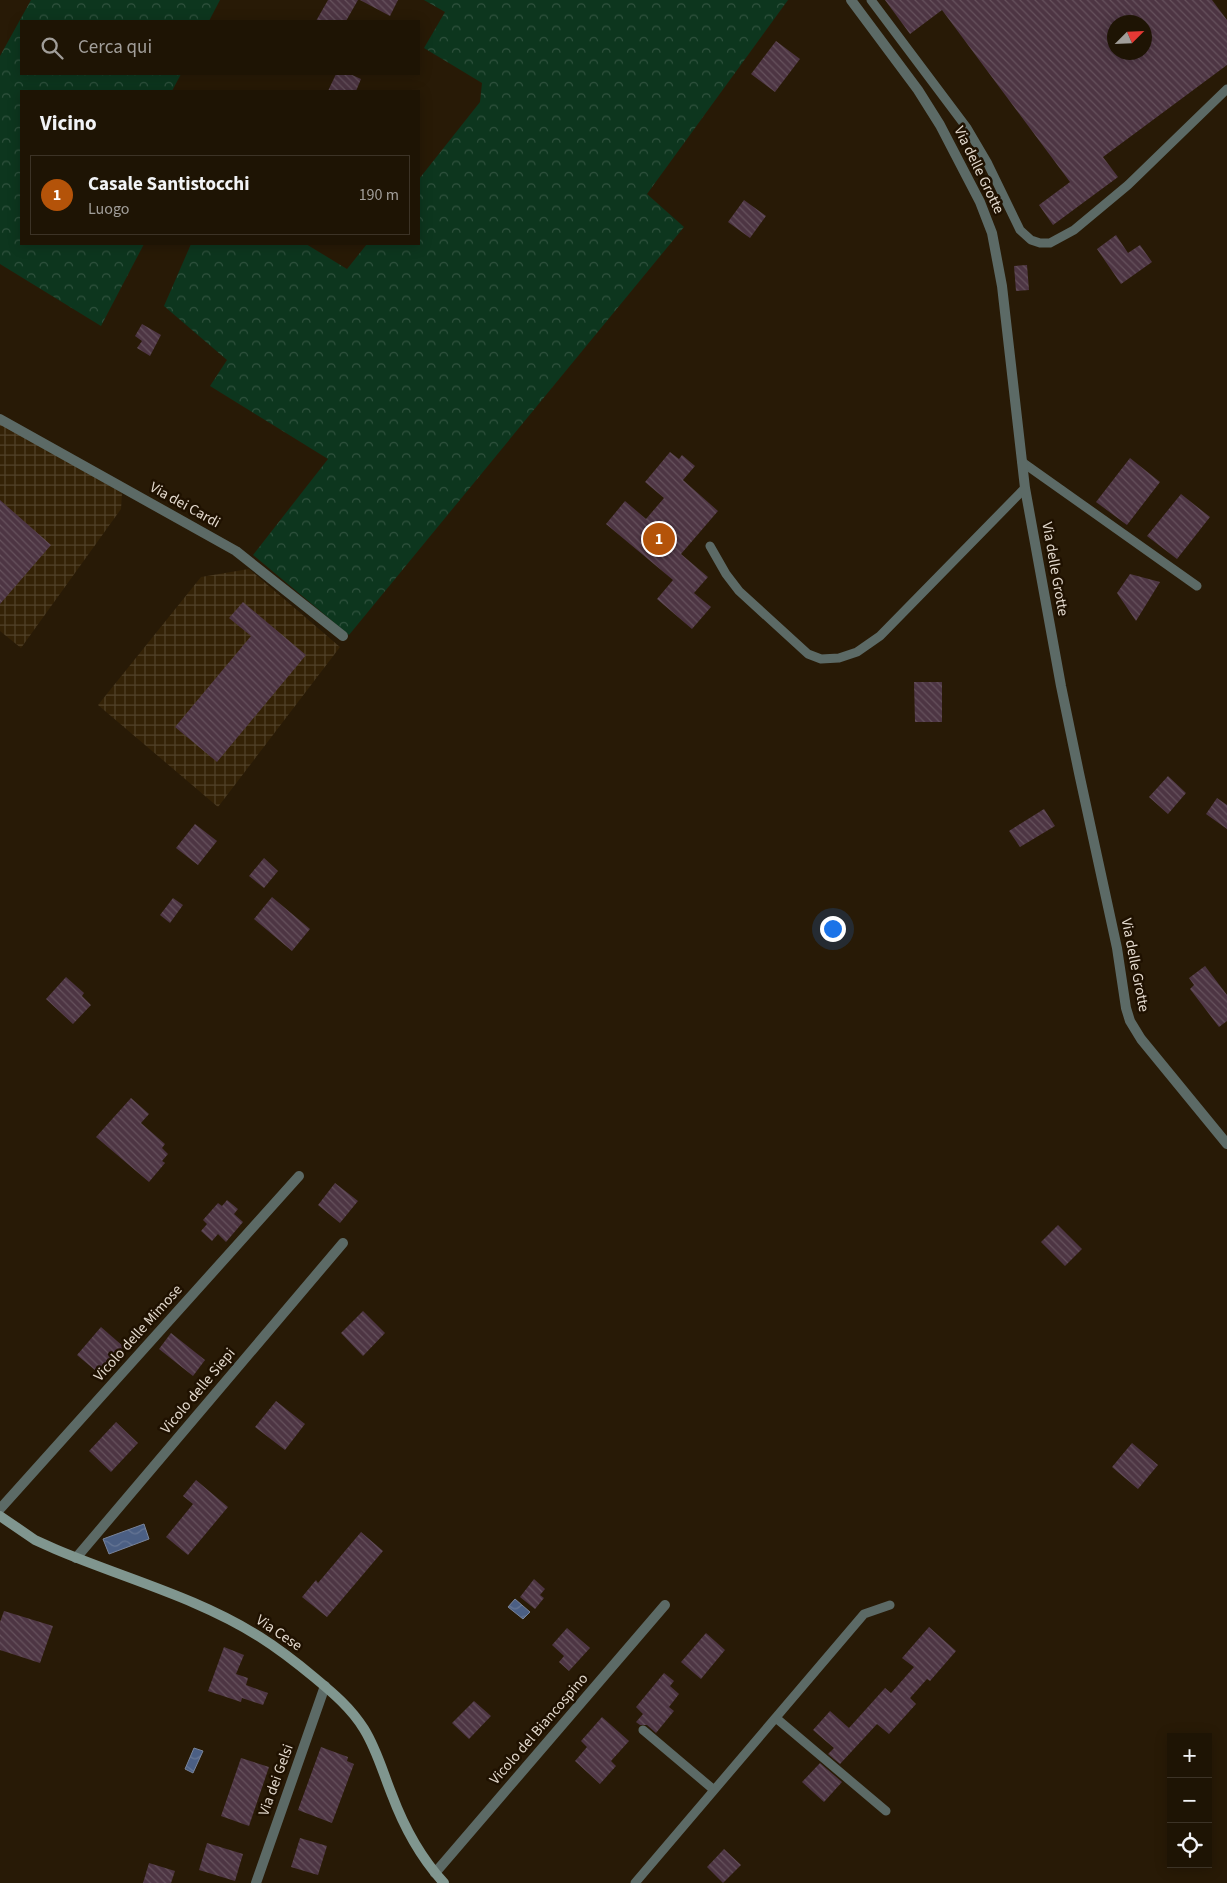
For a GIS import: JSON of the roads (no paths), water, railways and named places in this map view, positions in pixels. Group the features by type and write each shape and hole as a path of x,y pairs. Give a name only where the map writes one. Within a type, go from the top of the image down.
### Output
{"street":[{"name":"Via delle Grotte","path":"851,0 929,107 961,162 987,218 999,264 1025,488 1077,764 1118,948 1128,1015 1136,1032 1146,1046 1227,1144"},
{"name":"Via dei Cardi","path":"0,419 236,551 343,636"},
{"name":"Vicolo delle Mimose","path":"0,1510 299,1176"},
{"name":"Vicolo delle Siepi","path":"76,1558 343,1243"},
{"name":"Via Cese","path":"0,1516 35,1540 76,1558 184,1599 234,1622 282,1652 325,1686 352,1712 366,1731 418,1849 444,1883"},
{"name":"Vicolo del Biancospino","path":"435,1873 665,1605"},
{"name":"Via dei Gelsi","path":"256,1883 325,1686"}],"lane":[{"path":"871,0 967,128 987,162 1020,230 1031,240 1040,243 1050,243 1074,230 1128,184 1227,89"},
{"path":"1022,462 1197,586"},
{"path":"710,546 726,574 739,591 808,654 821,659 840,658 857,652 892,625 1025,488"},
{"path":"635,1883 864,1614 890,1605"},
{"path":"776,1718 886,1811"},
{"path":"642,1730 714,1790"}],"water":[{"path":"144,1524 149,1539 109,1554 103,1539"},
{"path":"515,1599 530,1612 523,1619 508,1607"},
{"path":"194,1748 203,1751 193,1773 185,1769"}],"place":[{"name":"Casale Santistocchi","path":"659,539"}]}
